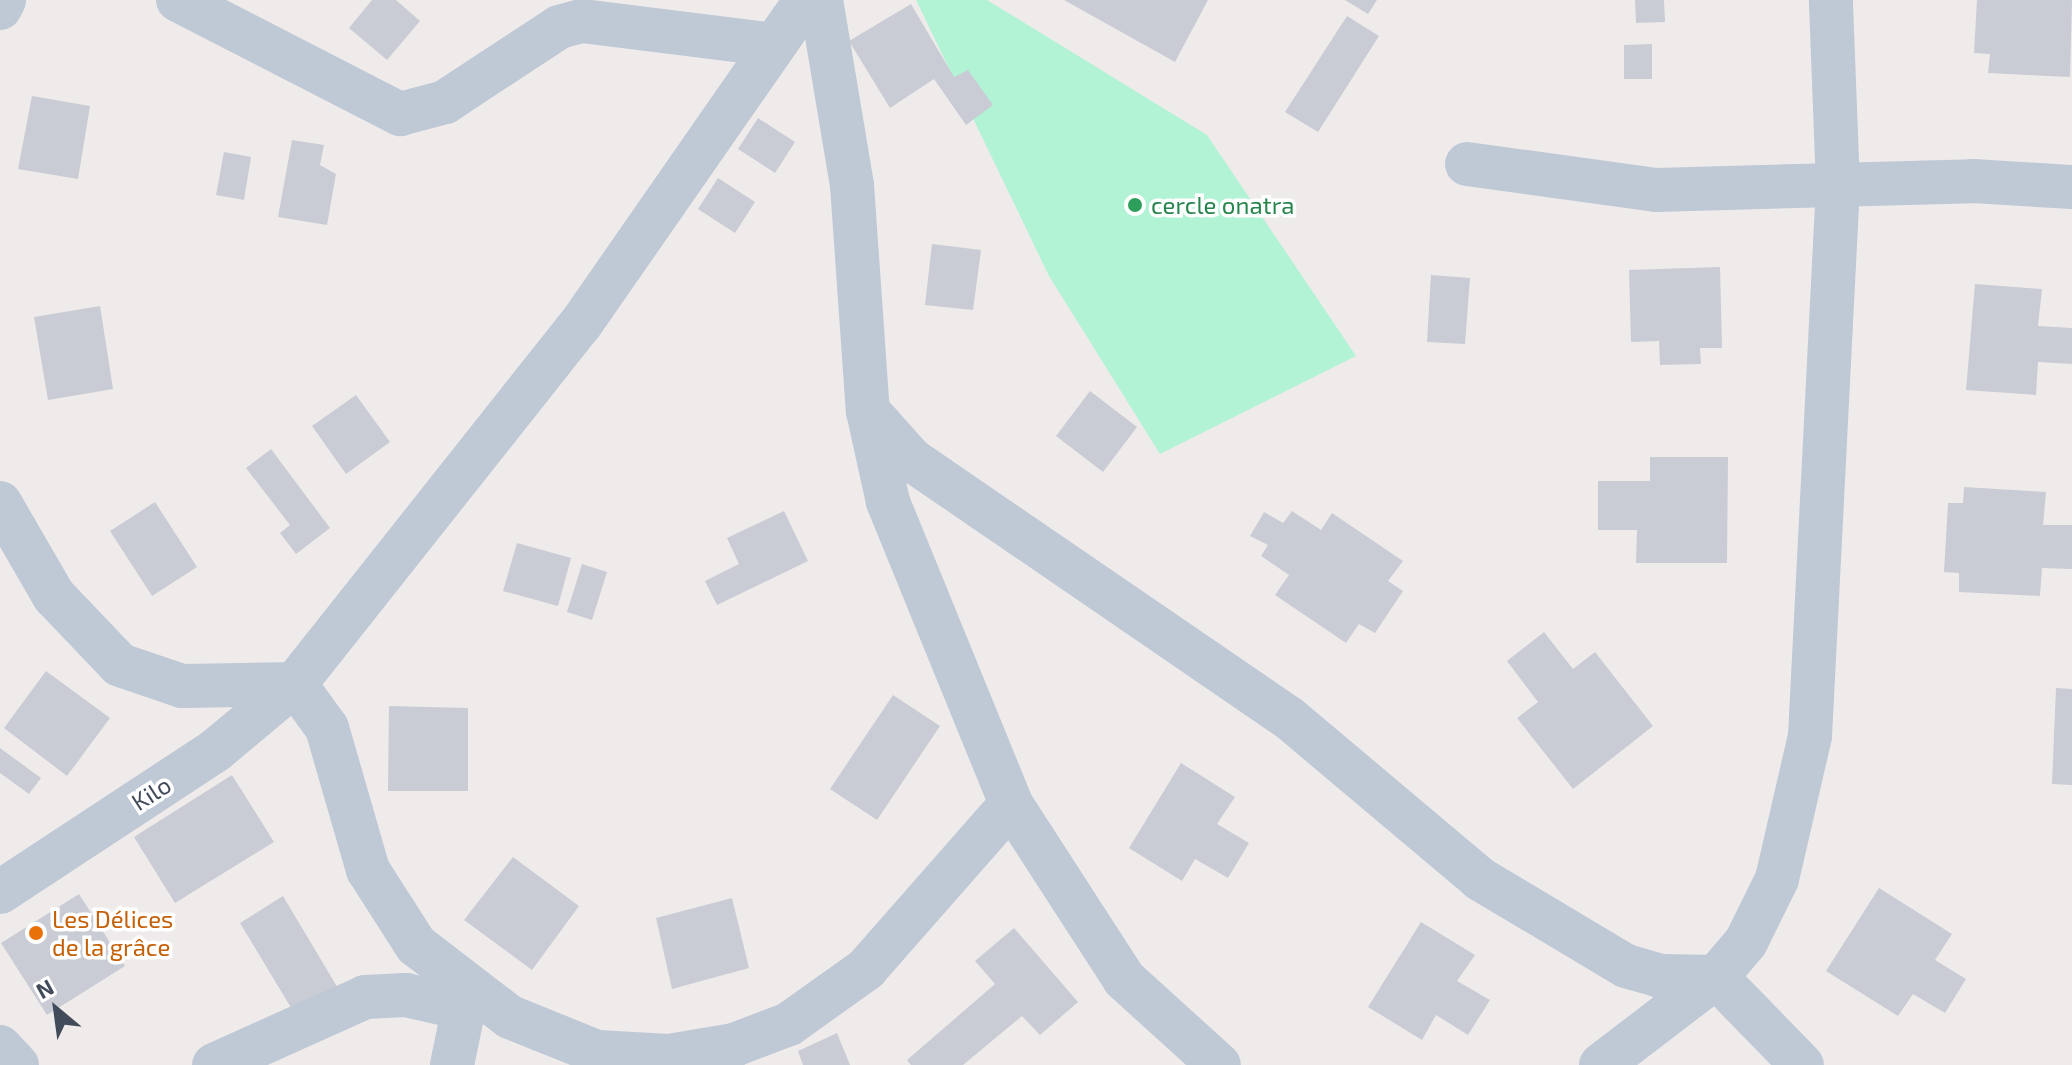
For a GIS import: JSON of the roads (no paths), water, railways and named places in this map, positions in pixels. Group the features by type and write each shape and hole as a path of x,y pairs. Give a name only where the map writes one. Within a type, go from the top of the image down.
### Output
{"street":[{"path":"0,8 4,0"},
{"path":"178,0 400,114 445,102 559,27 582,21 775,45"},
{"name":"Kilo","path":"0,892 216,750 295,684 580,325 806,0"},
{"path":"821,0 852,185 868,411 888,502 1011,804 1124,979 1219,1065"},
{"path":"1601,1065 1716,977 1746,942 1777,879 1810,736 1838,186 1831,0"},
{"path":"1467,164 1656,190 1973,181 2072,187"},
{"path":"868,411 912,460 1289,718 1480,879 1626,966 1660,976 1716,977 1802,1065"},
{"path":"0,503 54,596 120,665 182,686 295,684 327,728 368,870 416,945 467,998"},
{"path":"214,1065 365,997 406,995 467,998 597,1052 669,1056 734,1045 789,1024 866,969 1011,804"},
{"path":"452,1065 467,998"},
{"path":"0,1047 17,1065"}],"place":[{"name":"cercle onatra","path":"1135,205"},
{"name":"Les Délices de la grâce","path":"36,933"}]}
